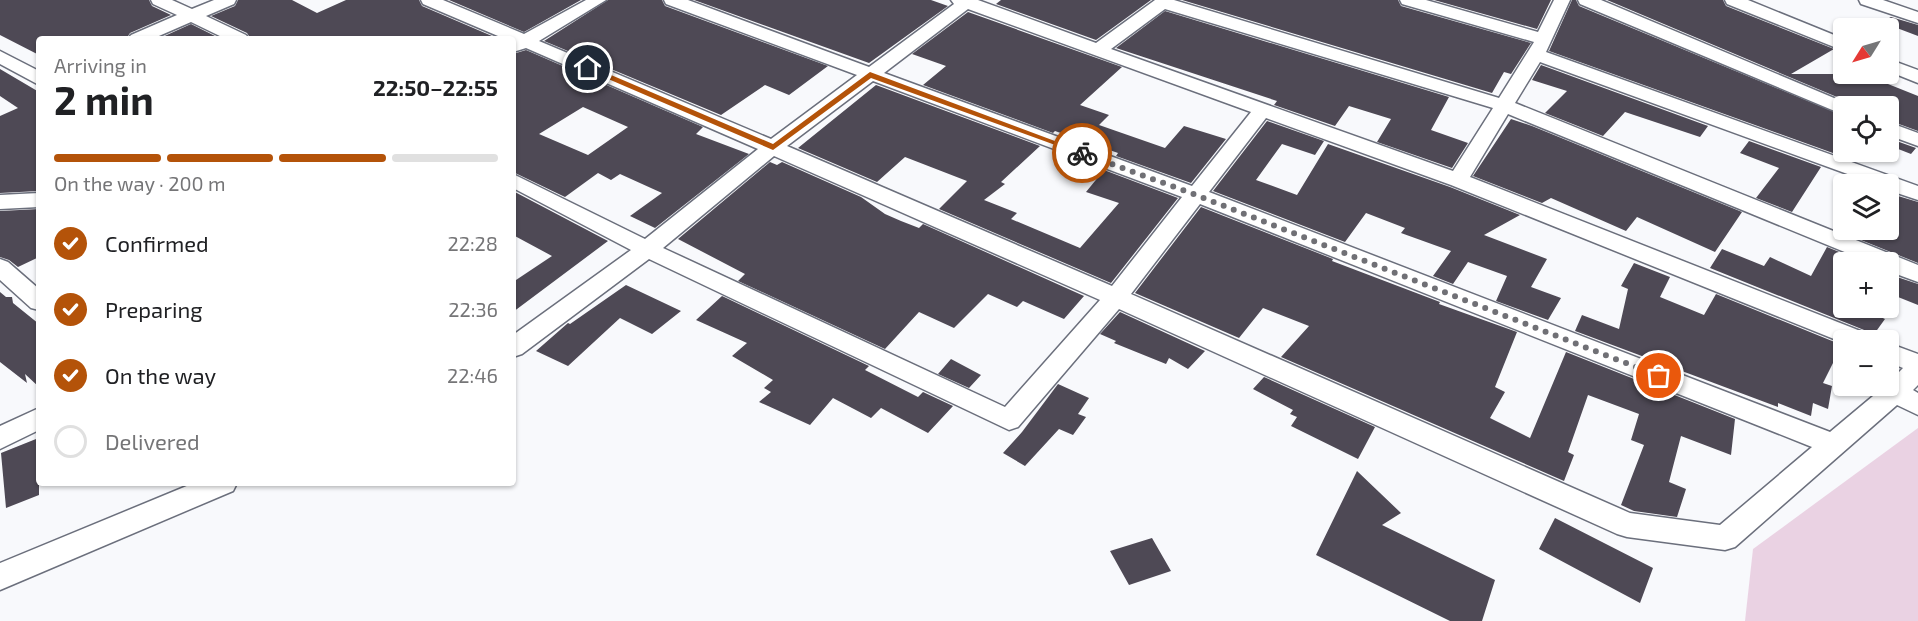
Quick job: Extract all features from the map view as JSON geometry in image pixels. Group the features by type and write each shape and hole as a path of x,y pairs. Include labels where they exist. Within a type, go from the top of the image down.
{"street":[{"path":"159,0 233,36"},
{"path":"144,36 228,0"},
{"path":"429,0 501,36"},
{"path":"519,45 598,0"},
{"path":"672,0 1196,195 1835,445"},
{"path":"1408,0 1540,47 1918,193"},
{"path":"1458,180 1540,47 1562,0"},
{"path":"1586,0 1833,103"},
{"path":"1733,0 1833,41"},
{"path":"1867,0 1918,18"},
{"path":"516,346 647,249 773,147 965,1 1458,180 1834,330"},
{"path":"1098,50 1164,2 1503,105 1918,274"},
{"path":"519,45 773,147 1627,525 1725,538 1890,396"},
{"path":"0,56 36,77"},
{"path":"1899,69 1918,77"},
{"path":"516,182 647,249 1009,420 1116,297 1263,109"},
{"path":"1899,132 1918,140"},
{"path":"0,202 36,200"},
{"path":"0,267 36,299"},
{"path":"1899,356 1918,364"},
{"path":"1899,388 1918,369"},
{"path":"1899,394 1918,405"},
{"path":"0,438 36,420"},
{"path":"0,577 205,486"}],"shaded area":[{"path":"1918,428 1918,621 1745,621 1753,549"}],"building":[{"path":"0,0 149,0 152,6 171,15 130,33 128,36 36,36 36,53 0,35"},
{"path":"238,0 292,0 317,13 346,0 419,0 422,6 492,36 249,36 211,16 235,6"},
{"path":"449,0 581,0 524,32"},
{"path":"608,0 662,0 665,6 828,66 789,95 765,85 721,115 544,41"},
{"path":"694,0 931,0 948,6 869,63"},
{"path":"1001,0 1151,0 1096,40 996,4"},
{"path":"1182,0 1398,0 1401,6 1531,43 1511,74 1504,72 1492,93"},
{"path":"1434,0 1551,0 1537,29"},
{"path":"1572,0 1576,0 1579,6 1833,111 1833,153 1549,51"},
{"path":"1607,0 1723,0 1726,6 1833,49 1791,74 1833,74 1833,84 1888,84 1918,96 1918,131 1899,124 1899,96 1835,96"},
{"path":"1165,11 1449,97 1431,130 1468,143 1452,168 1377,142 1391,119 1349,106 1335,126 1274,105 1277,101 1116,48"},
{"path":"968,12 1122,67 1080,105 1109,115 1099,125 1165,148 1184,126 1226,139 1191,183 1116,156 1118,153 1055,131 1053,133 923,85 946,66 912,54"},
{"path":"1899,19 1918,25 1918,36 1899,29"},
{"path":"191,24 215,36 165,36"},
{"path":"526,50 703,127 696,134 749,154 655,228 630,216 662,193 620,174 611,180 598,173 565,197 516,173 516,53","holes":["583,107 628,127 588,155 539,134"]},
{"path":"1541,65 1708,126 1700,137 1625,112 1603,136 1545,113 1567,91 1532,80"},
{"path":"0,69 36,90 36,191 0,193 0,116 18,108 0,96"},
{"path":"876,85 1040,146 1001,182 1005,184 984,200 1017,213 1011,219 1080,248 1119,203 1086,192 1104,170 1178,198 1111,283 939,209 967,181 905,157 877,182 798,148"},
{"path":"1511,119 1742,212 1715,252 1637,217 1626,231 1551,198 1542,203 1473,176"},
{"path":"1267,121 1324,141 1315,155 1282,144 1256,180 1297,195 1328,144 1450,187 1520,215 1484,235 1547,259 1531,287 1561,298 1548,320 1496,301 1507,276 1468,262 1453,284 1433,276 1451,251 1401,233 1405,228 1366,213 1345,242 1213,191"},
{"path":"1749,141 1821,167 1792,212 1756,198 1779,168 1740,153"},
{"path":"1899,142 1916,148 1911,154 1899,149"},
{"path":"770,162 777,165 782,162 861,197 885,214 919,228 923,224 1084,296 1064,319 1023,301 1017,307 988,294 954,328 919,312 885,349 738,281 745,274 678,239"},
{"path":"516,193 608,241 516,310 516,280 552,256 516,237"},
{"path":"1899,196 1918,202 1918,263 1899,255 1899,252 1891,252 1861,240 1899,240"},
{"path":"1201,207 1440,302 1439,304 1517,332 1495,387 1505,392 1490,418 1530,438 1566,352 1735,419 1731,455 1681,436 1669,482 1686,489 1677,517 1634,511 1621,505 1644,445 1631,440 1639,414 1588,395 1568,452 1574,455 1564,481 1281,357 1309,326 1263,308 1239,338 1135,293"},
{"path":"36,209 36,258 18,267 0,257 0,211"},
{"path":"1827,247 1839,252 1833,252 1833,318 1710,268 1722,249 1764,266 1770,257 1811,276"},
{"path":"1634,263 1670,277 1660,297 1704,315 1716,294 1833,341 1833,363 1823,383 1832,386 1828,409 1813,403 1811,416 1778,403 1778,407 1575,331 1582,315 1619,329 1628,289 1621,286"},
{"path":"1899,278 1918,284 1918,305 1899,297"},
{"path":"626,285 681,311 652,334 620,318 568,366 536,351 568,323 570,324"},
{"path":"0,292 6,297 12,297 13,303 36,322 36,384 25,374 27,383 0,362"},
{"path":"722,296 869,366 865,370 918,397 923,392 953,406 928,433 881,408 871,418 833,398 810,425 759,402 771,392 764,388 773,380 732,356 747,343 696,320"},
{"path":"1120,312 1205,351 1188,369 1169,358 1166,364 1114,343 1116,341 1100,334"},
{"path":"1834,318 1885,319 1877,330 1864,330"},
{"path":"951,359 981,375 969,388 938,374"},
{"path":"1264,377 1375,427 1358,459 1291,426 1297,417 1290,414 1293,410 1253,389"},
{"path":"1058,384 1089,398 1078,414 1086,417 1073,435 1059,429 1025,466 1003,453"},
{"path":"36,439 36,486 39,486 39,495 6,508 1,453"},
{"path":"1357,471 1401,513 1382,525 1495,580 1482,621 1450,621 1316,555"},
{"path":"1555,518 1653,568 1640,603 1539,549"},
{"path":"1152,538 1171,571 1129,585 1110,551"}],"way so far":[{"path":"1082,153 1196,195 1659,376"}],"route":[{"path":"588,68 773,147 870,75 1082,153"}]}
